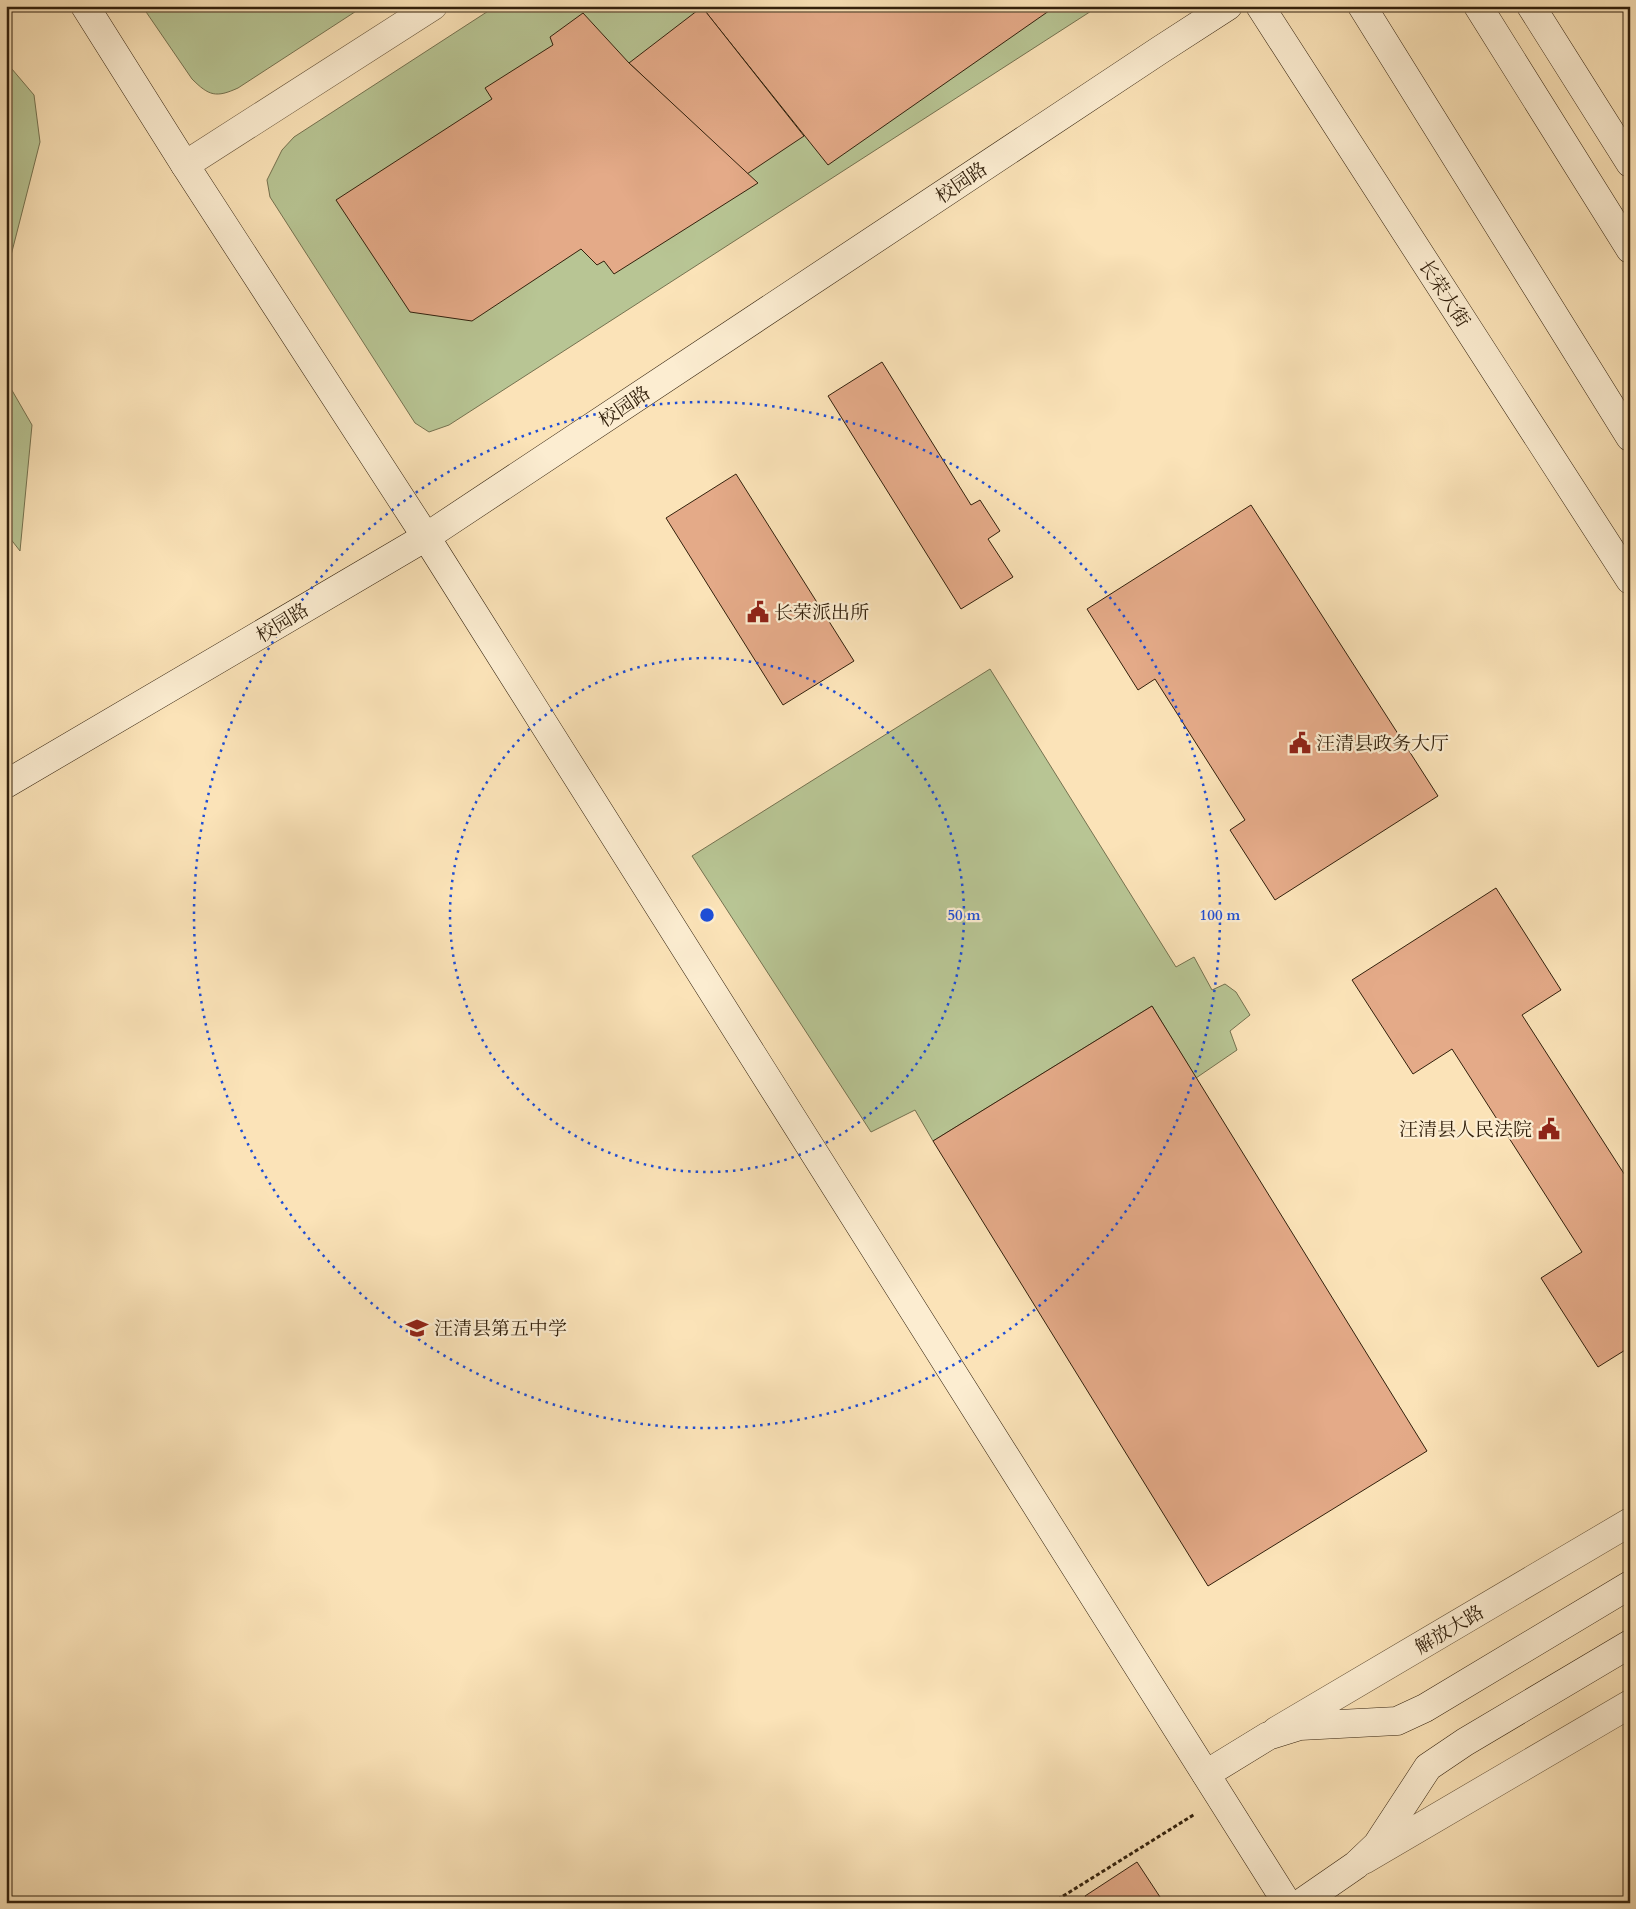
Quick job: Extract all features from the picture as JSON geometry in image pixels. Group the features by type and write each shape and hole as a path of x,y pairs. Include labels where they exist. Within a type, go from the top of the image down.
{"street":[{"path":"85,6 426,537 1287,1903"},
{"path":"185,164 433,6"},
{"name":"校园路","path":"6,784 426,537 1228,6"},
{"name":"长荣大街","path":"1260,6 1630,580"},
{"path":"1362,6 1630,436"},
{"path":"1478,6 1630,249"},
{"path":"1531,6 1630,163"},
{"name":"解放大路","path":"1206,1774 1630,1522"},
{"name":"解放大路","path":"1268,1736 1300,1726 1397,1721 1425,1708 1630,1585"},
{"path":"1356,1865 1377,1845 1428,1767 1464,1742 1630,1644"},
{"path":"1301,1903 1356,1865 1630,1704"}],"path":[{"path":"1052,1903 1221,1798"}],"green space":[{"path":"142,6 364,6 238,88 224,93 213,94 203,89 192,79"},
{"path":"496,6 1099,6 449,425 429,432 415,423 270,197 267,180 282,150 294,137"},
{"path":"6,62 34,95 40,142 6,275"},
{"path":"6,380 32,425 20,551 6,533"},
{"path":"990,669 1176,967 1194,957 1212,990 1225,984 1236,992 1250,1015 1230,1031 1237,1050 1196,1078 1152,1006 933,1141 915,1110 871,1132 692,856"}],"building":[{"path":"701,6 1056,6 828,165"},
{"path":"702,7 804,136 747,174 629,63"},
{"path":"583,13 629,63 758,183 614,274 604,261 597,265 581,249 472,321 410,312 336,200 492,99 485,88 553,45 550,37"},
{"path":"882,362 971,505 980,500 1000,531 988,539 1013,577 961,609 828,396"},
{"path":"736,474 854,661 783,705 666,518"},
{"name":"汪清县政务大厅","path":"1251,505 1438,796 1275,900 1230,830 1245,820 1155,679 1138,690 1087,609"},
{"name":"汪清县人民法院","path":"1496,888 1561,990 1522,1015 1630,1183 1630,1347 1598,1367 1541,1278 1582,1252 1452,1049 1413,1074 1352,980"},
{"path":"1152,1006 1427,1451 1208,1586 933,1141"},
{"path":"1137,1862 1164,1903 1090,1903 1085,1896"}],"place":[{"name":"长荣派出所","path":"758,612"},
{"name":"汪清县政务大厅","path":"1300,743"},
{"name":"汪清县人民法院","path":"1549,1129"},
{"name":"汪清县第五中学","path":"417,1328"}]}
